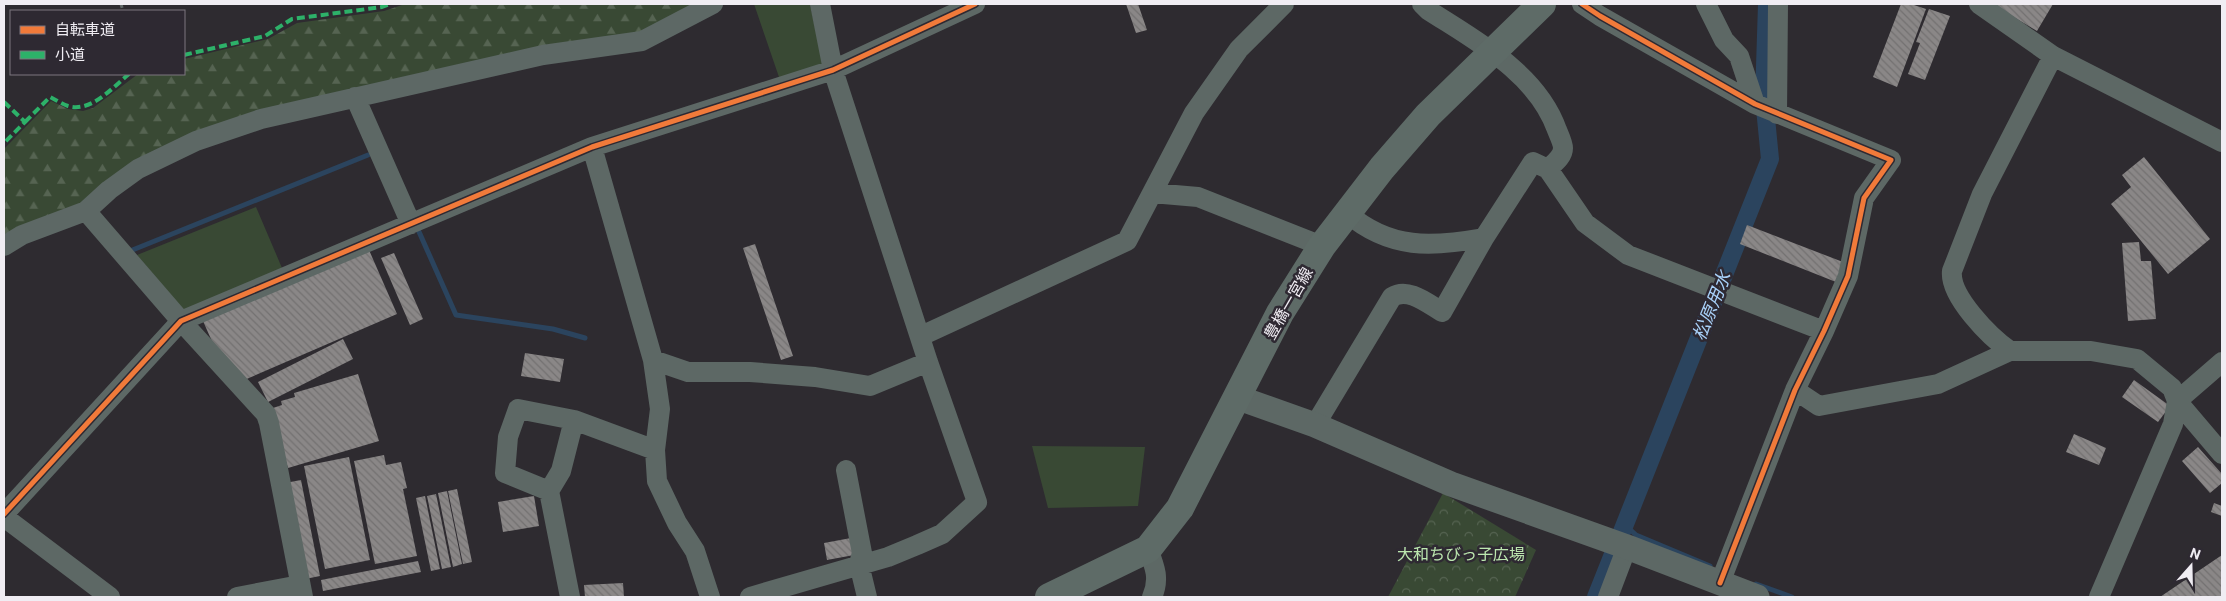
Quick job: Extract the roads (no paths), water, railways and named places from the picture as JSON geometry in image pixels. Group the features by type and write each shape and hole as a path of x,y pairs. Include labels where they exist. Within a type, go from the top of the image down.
{"main road":[{"name":"豊橋一宮線","path":"1049,597 1148,549 1180,508 1280,313 1322,246 1382,168 1428,115 1493,52 1534,7"}],"street":[{"path":"4,246 22,235 86,211 109,190 138,169 196,140 261,119 543,55 642,41 713,4"},
{"path":"750,597 888,557 942,534 977,502 928,362 833,70 820,4"},
{"path":"110,597 4,515 181,321 592,147 833,70 975,4"},
{"path":"921,336 1126,241 1194,113 1240,49 1284,4"},
{"path":"1422,4 1428,10 1493,52 1531,85 1551,113 1563,148 1560,158 1548,169"},
{"path":"1582,4 1756,104 1776,114 1891,160 1864,198 1848,276 1795,390 1720,583"},
{"path":"1706,4 1724,40 1739,56 1756,104"},
{"path":"1776,114 1778,4"},
{"path":"1979,4 2053,56 2222,142"},
{"path":"2010,351 1979,324 1954,287 1951,279 1952,271 1982,194 2053,56"},
{"path":"355,97 411,224"},
{"path":"592,147 654,360 660,410 655,450 657,481 674,516 695,552 710,597"},
{"path":"1315,425 1392,297 1399,292 1407,293 1442,312 1484,238 1533,162 1548,169 1585,223 1628,255 1824,330"},
{"path":"1152,193 1198,197 1322,246"},
{"path":"86,211 181,321 266,414 302,591 237,597"},
{"path":"1347,213 1361,225 1387,237 1415,244 1444,245 1484,238"},
{"path":"1795,390 1819,406 1938,384 2010,351 2092,351 2137,359 2172,388 2177,401 2222,454"},
{"path":"654,360 688,372 750,372 815,377 870,386 928,362"},
{"path":"2099,597 2172,424 2177,401 2222,362"},
{"path":"1236,397 1315,425 1451,484 1628,547 1757,597"},
{"path":"549,491 505,473 508,437 518,409 574,420 655,450"},
{"path":"570,597 549,491 561,471 574,420"},
{"path":"846,470 862,553 859,564 867,597"},
{"path":"1608,597 1628,547"},
{"path":"1148,549 1158,574 1152,597"}],"waterway":[{"name":"松原用水","path":"1596,597 1770,159 1764,98 1767,4"},
{"path":"128,249 130,251 368,155"},
{"path":"416,225 456,315 553,329 585,338"},
{"path":"1624,524 1636,535 1710,566"},
{"path":"1756,584 1792,597"}],"park label":[{"name":"大和ちびっ子広場","path":"1461,554"}]}
